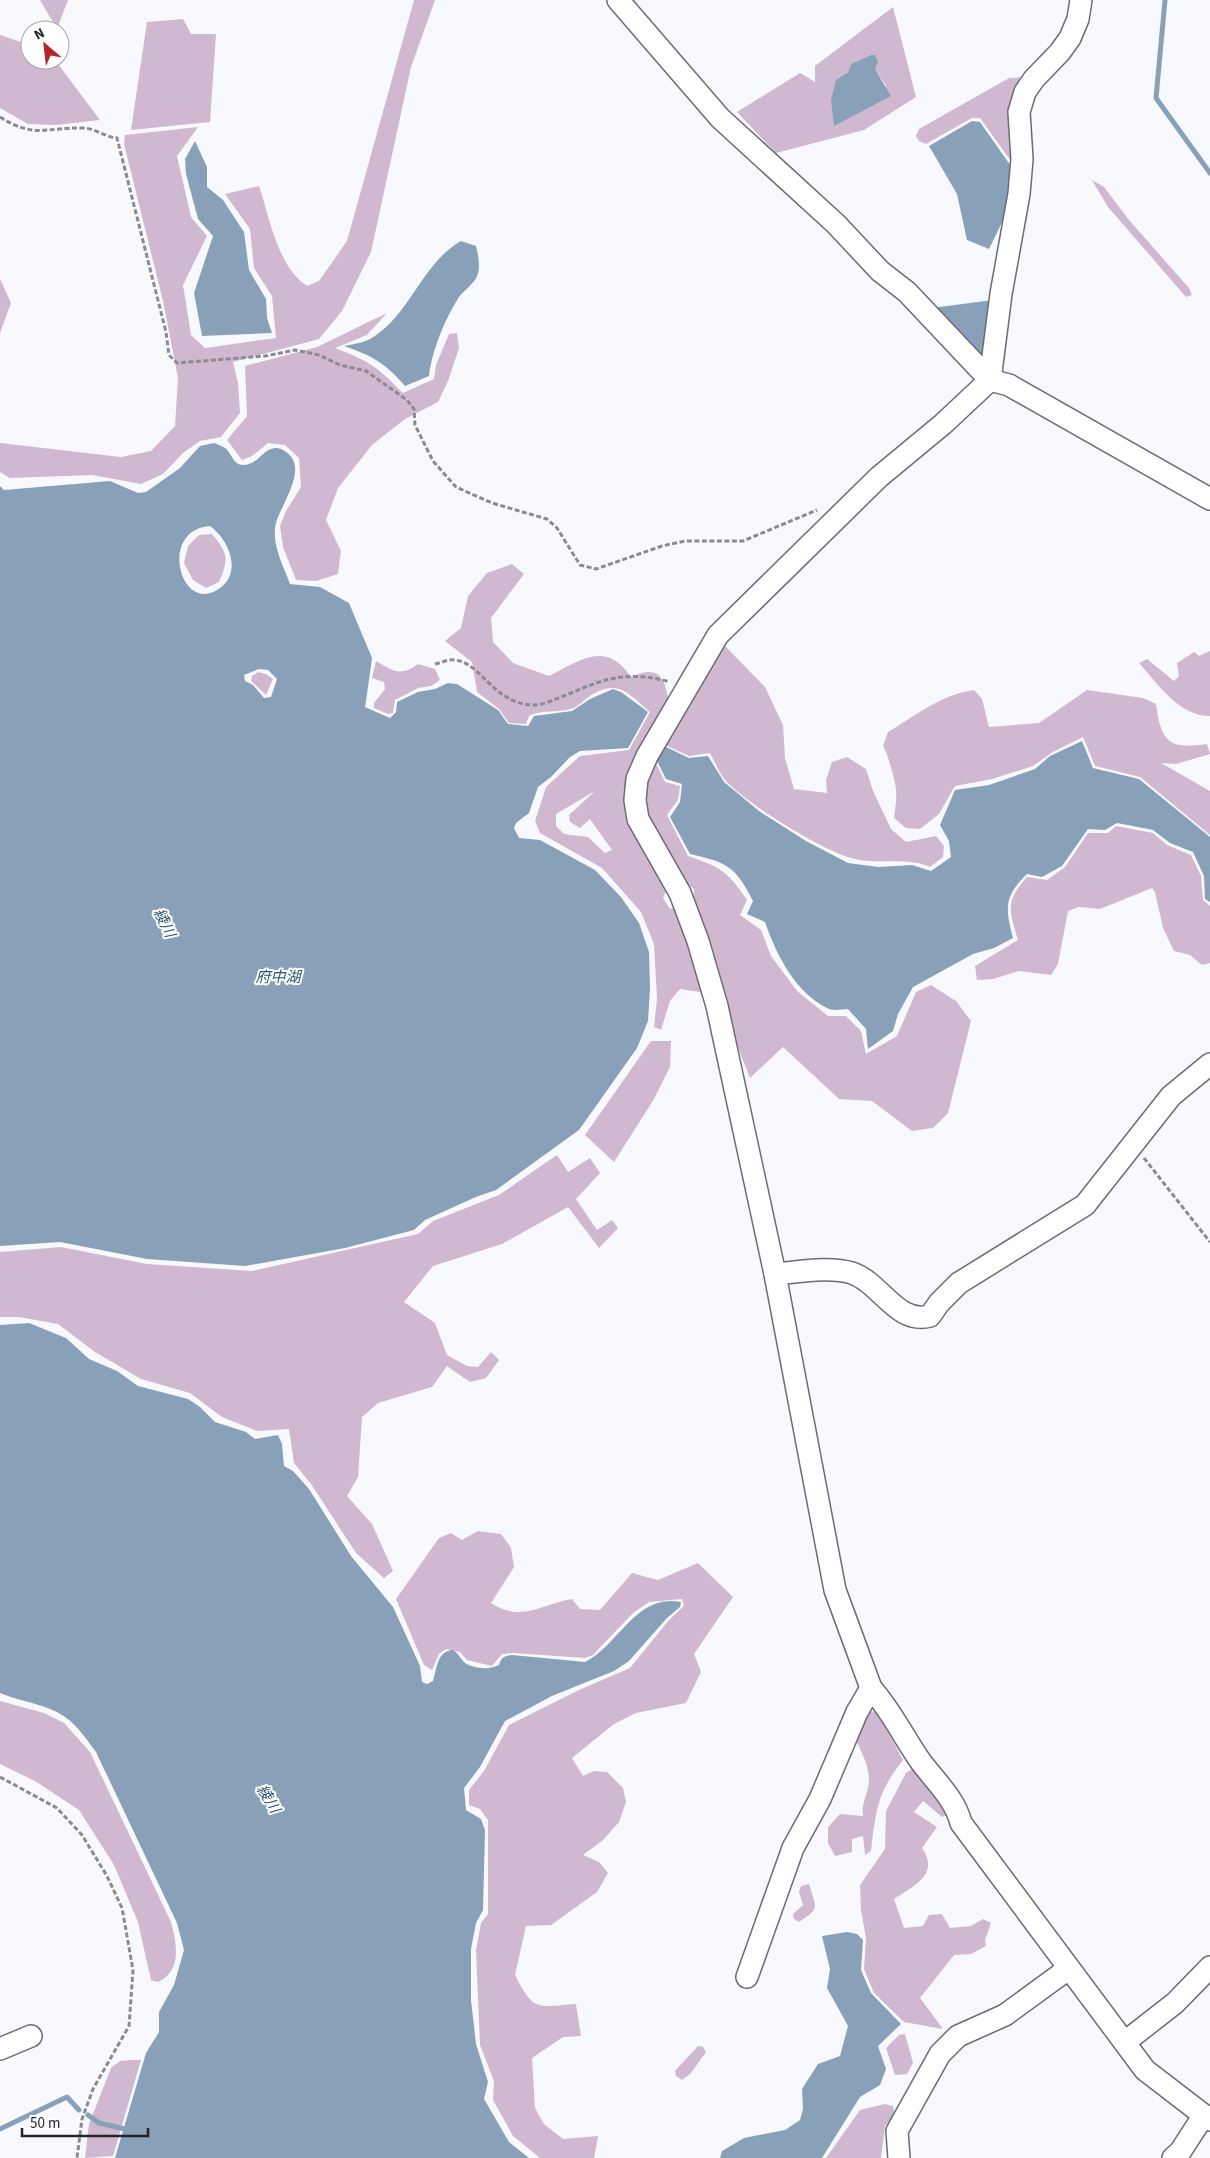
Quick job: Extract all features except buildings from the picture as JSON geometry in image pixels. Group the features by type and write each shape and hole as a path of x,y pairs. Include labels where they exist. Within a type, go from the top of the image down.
{"street":[{"path":"618,0 720,118 836,224 880,272 907,292 990,380 1009,385 1210,499"},
{"path":"1081,0 1078,19 1070,38 1029,86 1025,92 1019,112 1022,159 990,380 943,424 879,477 718,635 647,756 637,779 635,800 638,819 680,893 698,941 717,1006 775,1274 835,1590 871,1688 880,1698 921,1762 957,1808 961,1823 1145,2070 1207,2117 1180,2152 1173,2158"},
{"path":"775,1274 831,1270 852,1273 867,1281 907,1315 923,1318 930,1316 939,1303 959,1283 1085,1205 1172,1096 1210,1064"},
{"path":"747,1977 793,1848 820,1799 857,1712 871,1688"},
{"path":"1125,2042 1175,2003 1210,1967"},
{"path":"899,2158 897,2131 940,2054 958,2036 1005,2015 1068,1969"},
{"path":"0,2049 31,2036"}],"path":[{"path":"0,117 16,127 34,132 85,128 117,138 166,332 169,355 177,363 265,356 295,350 319,355 340,365 366,371 407,400 414,409 415,425 433,461 456,487 492,504 547,519 557,528 580,565 596,569 662,546 685,541 744,541 819,509"},
{"path":"435,664 453,660 469,665 496,690 513,702 536,705 602,680 623,675 648,676 672,682 685,691"},
{"path":"1134,1145 1210,1242"},
{"path":"0,1777 57,1808 82,1835 107,1876 122,1908 133,1970 129,2026 93,2089 82,2119 77,2158"}],"shaded area":[{"path":"40,0 68,0 60,20 52,20"},
{"path":"414,0 435,0 411,67 371,252 342,311 319,339 233,362 238,383 240,413 221,437 200,441 183,453 163,474 141,484 92,475 10,478 0,472 0,443 121,457 151,451 175,426 178,378 163,301 124,144 125,135 198,127 177,156 191,217 207,236 183,285 191,335 205,348 276,338 272,296 254,268 250,229 225,194 259,186 276,240 288,266 307,286 319,281 347,241"},
{"path":"893,7 916,97 864,130 776,153 737,112 800,73 815,82 815,66","holes":["871,55 875,69 887,87 836,80 848,72 851,64"]},
{"path":"183,19 191,34 216,34 210,122 131,130 147,22"},
{"path":"0,35 20,42 20,70 62,70 100,120 56,125 28,124 0,108"},
{"path":"1027,77 1013,164 980,118 972,118 926,144 919,141 916,136 919,129 1009,78"},
{"path":"1092,180 1104,187 1129,220 1189,288 1192,295 1186,297 1108,207"},
{"path":"0,279 11,303 0,333"},
{"path":"387,313 367,335 335,348 357,357 372,366 403,393 434,379 436,365 449,334 457,333 459,348 448,381 438,402 405,419 372,445 338,488 326,520 341,551 338,574 316,581 296,580 283,547 280,526 286,511 301,487 299,458 285,445 268,443 252,456 242,460 227,440 247,416 245,366 317,347"},
{"path":"212,534 224,551 225,562 219,582 206,588 193,580 184,563 188,546 199,535"},
{"path":"512,564 524,574 491,618 493,642 513,663 549,676 582,660 603,656 612,659 622,666 631,677 649,672 660,676 664,682 669,706 688,708 725,646 765,687 783,725 785,758 794,789 827,793 826,780 832,762 847,757 866,769 873,791 891,829 906,842 936,836 944,846 943,857 930,867 911,862 871,861 851,858 803,836 766,813 735,790 725,780 710,753 689,756 665,745 654,759 665,782 680,786 678,800 667,815 688,856 716,867 729,877 747,900 740,915 761,930 771,956 797,991 828,1016 846,1016 861,1031 866,1054 897,1036 916,992 931,985 956,1001 971,1021 948,1113 933,1128 912,1131 872,1101 839,1099 783,1047 750,1078 735,1040 700,992 680,989 670,1001 661,1030 654,1027 657,999 654,944 641,912 602,868 540,833 535,821 546,787 580,756 629,750 650,712 623,690 609,688 590,696 571,709 534,714 529,716 526,724 509,723 499,709 477,692 472,662 445,641 461,628 468,596 487,573","holes":["595,791 569,815 570,822 580,828 590,819 612,850 605,853 588,837 564,834 556,826 556,814","680,878 694,889 693,900 670,909 663,898 669,885"]},
{"path":"1210,651 1210,716 1199,715 1179,705 1161,689 1139,663 1147,659 1174,681 1179,676 1177,663 1194,652 1199,656"},
{"path":"376,661 397,671 412,668 418,664 435,669 440,680 431,686 418,688 395,700 393,713 388,714 374,708 374,703 385,689 384,682 372,678"},
{"path":"258,672 266,674 273,679 266,695 251,681 252,676"},
{"path":"974,690 982,699 989,727 1039,723 1087,690 1143,698 1156,704 1161,727 1169,740 1175,744 1183,745 1207,744 1210,754 1176,764 1161,763 1210,791 1210,835 1140,777 1095,766 1083,737 1053,752 1033,766 992,779 955,786 939,814 920,829 906,828 894,818 896,789 883,746 888,732 940,701 962,692"},
{"path":"1116,826 1153,833 1167,845 1191,855 1201,876 1203,900 1210,906 1210,963 1202,965 1190,955 1174,951 1163,928 1155,892 1152,888 1100,909 1079,907 1068,911 1058,964 1051,975 1019,971 993,979 977,980 975,966 1018,940 1011,913 1012,900 1027,877 1047,880 1065,867 1088,833 1108,833"},
{"path":"651,1041 671,1041 670,1067 654,1099 614,1162 585,1135"},
{"path":"557,1155 568,1172 590,1158 600,1173 576,1199 597,1230 612,1220 618,1228 599,1248 568,1207 502,1244 433,1266 404,1302 435,1323 447,1355 467,1366 478,1367 491,1352 499,1360 486,1378 470,1382 447,1366 432,1387 378,1403 362,1417 358,1477 347,1496 372,1524 393,1571 384,1578 356,1553 311,1484 294,1463 289,1429 257,1431 222,1417 190,1393 141,1379 95,1352 58,1324 19,1317 0,1317 0,1252 61,1247 147,1264 252,1271 418,1234 433,1221 499,1195"},
{"path":"478,1531 501,1534 511,1548 514,1567 491,1603 512,1612 532,1610 572,1599 580,1609 600,1610 632,1573 658,1580 698,1563 733,1597 694,1654 701,1672 686,1703 636,1713 614,1724 572,1758 583,1776 594,1771 607,1772 623,1788 626,1802 619,1822 603,1840 583,1855 599,1862 608,1873 597,1892 551,1925 526,1926 515,1975 521,1987 532,2001 544,2006 576,2004 581,2036 563,2037 532,2058 535,2108 544,2124 563,2139 598,2136 594,2158 540,2158 513,2136 493,2100 494,2081 480,2045 476,1950 481,1923 488,1914 488,1820 480,1809 469,1805 469,1790 484,1771 509,1725 579,1690 630,1668 669,1620 684,1606 682,1599 649,1602 633,1613 593,1655 585,1658 513,1653 502,1654 492,1666 467,1660 460,1652 446,1649 439,1654 432,1670 424,1665 396,1599 439,1538 451,1533 462,1540"},
{"path":"0,1701 44,1713 64,1723 90,1752 171,1922 176,1956 171,1971 158,1982 151,1980 138,1922 114,1865 79,1810 35,1781 0,1764"},
{"path":"864,1710 877,1712 903,1760 888,1782 879,1802 871,1851 865,1855 863,1836 852,1839 852,1852 835,1856 828,1843 828,1827 840,1814 863,1816 869,1775 866,1762 852,1731"},
{"path":"914,1768 947,1815 942,1817 923,1801 914,1812 937,1827 922,1848 927,1857 927,1872 917,1884 894,1899 904,1928 923,1926 929,1915 942,1914 950,1928 971,1926 983,1919 991,1923 985,1940 986,1946 971,1954 954,1955 920,1998 943,2029 904,2022 874,1993 864,1969 866,1938 861,1910 860,1885 885,1849 886,1811 906,1773"},
{"path":"809,1884 815,1907 811,1914 799,1922 794,1919 793,1914 803,1905 799,1892 801,1886"},
{"path":"905,2034 913,2063 907,2074 895,2075 886,2048 899,2035"},
{"path":"698,2046 703,2047 706,2052 691,2073 682,2080 676,2076 675,2071"},
{"path":"141,2060 113,2156 85,2158 89,2124 111,2068 120,2061"},
{"path":"885,2104 893,2106 895,2114 885,2126 881,2158 826,2158 860,2110"}],"water":[{"path":"875,55 878,62 875,69 891,96 834,126 831,100 836,80 848,72 851,64"},
{"path":"972,121 980,122 1013,169 1009,208 989,249 967,240 957,194 929,146"},
{"path":"195,141 207,167 207,187 223,200 244,232 249,270 266,299 267,318 272,333 202,336 194,293 213,236 198,219 186,174 185,159"},
{"path":"461,241 476,246 479,269 476,279 459,297 444,325 436,345 429,376 405,386 378,361 344,346 370,339 384,329 406,304 436,263 447,251"},
{"path":"993,300 986,357 975,358 932,308"},
{"name":"府中湖","path":"214,443 220,445 227,450 237,463 243,465 254,462 267,451 277,448 292,457 295,467 294,477 275,529 277,550 290,584 320,587 349,603 372,658 365,707 390,718 396,712 397,702 418,692 435,689 448,683 457,684 498,710 508,724 528,726 534,716 572,711 590,699 613,689 621,692 648,712 628,748 580,751 570,757 551,777 538,787 529,813 516,823 514,828 519,838 540,840 595,870 621,897 639,923 649,952 650,988 648,1021 637,1048 579,1130 496,1190 425,1220 414,1230 345,1248 245,1266 147,1259 60,1242 0,1246 0,486 4,490 110,481 138,493 146,492 180,468 200,446","holes":["210,526 217,532 227,547 232,564 231,573 227,581 220,588 206,594 195,591 186,582 180,569 180,555 184,541 194,531","259,669 268,670 277,679 271,697 264,698 253,685 245,681 244,675"]},
{"path":"1082,741 1093,768 1139,779 1210,837 1210,902 1205,899 1204,876 1193,852 1170,843 1153,830 1117,823 1105,830 1088,829 1062,866 1042,877 1027,874 1014,889 1008,903 1013,938 994,948 973,954 913,987 898,1014 893,1031 868,1049 866,1029 848,1009 829,1009 817,1002 806,993 788,972 765,922 747,914 753,901 735,873 722,863 690,854 670,817 680,802 682,784 666,779 656,759 666,747 689,758 708,756 724,782 759,811 806,841 848,863 878,867 912,865 931,871 951,857 949,841 940,825 955,790 989,785 1035,769 1050,756"},
{"name":"綾川","path":"29,1323 66,1338 89,1359 117,1371 138,1386 188,1399 200,1407 215,1422 246,1432 255,1439 278,1435 282,1444 284,1466 293,1471 309,1489 351,1556 393,1607 420,1666 422,1682 427,1684 433,1681 441,1657 444,1653 453,1650 467,1664 481,1668 495,1667 499,1665 503,1658 512,1655 585,1662 608,1644 629,1622 652,1605 665,1601 681,1602 680,1607 667,1618 629,1661 614,1671 552,1696 505,1721 480,1767 464,1788 466,1810 481,1819 485,1830 483,1910 476,1923 471,1949 471,2000 476,2044 488,2082 484,2099 509,2142 529,2158 115,2158 146,2053 159,2032 159,2012 174,1985 184,1950 177,1923 96,1752 82,1733 65,1717 42,1706 0,1693 0,1325"},
{"path":"847,1932 857,1934 863,1940 861,1970 871,1993 901,2024 878,2046 886,2069 880,2085 860,2097 822,2158 720,2158 722,2151 744,2138 785,2130 800,2120 803,2109 802,2089 818,2064 840,2056 848,2026 827,1988 830,1969 822,1936"}],"waterway":[{"path":"1165,0 1156,98 1210,173"},
{"path":"0,2129 67,2097 79,2110"},
{"path":"88,2115 99,2123 129,2130"}]}
